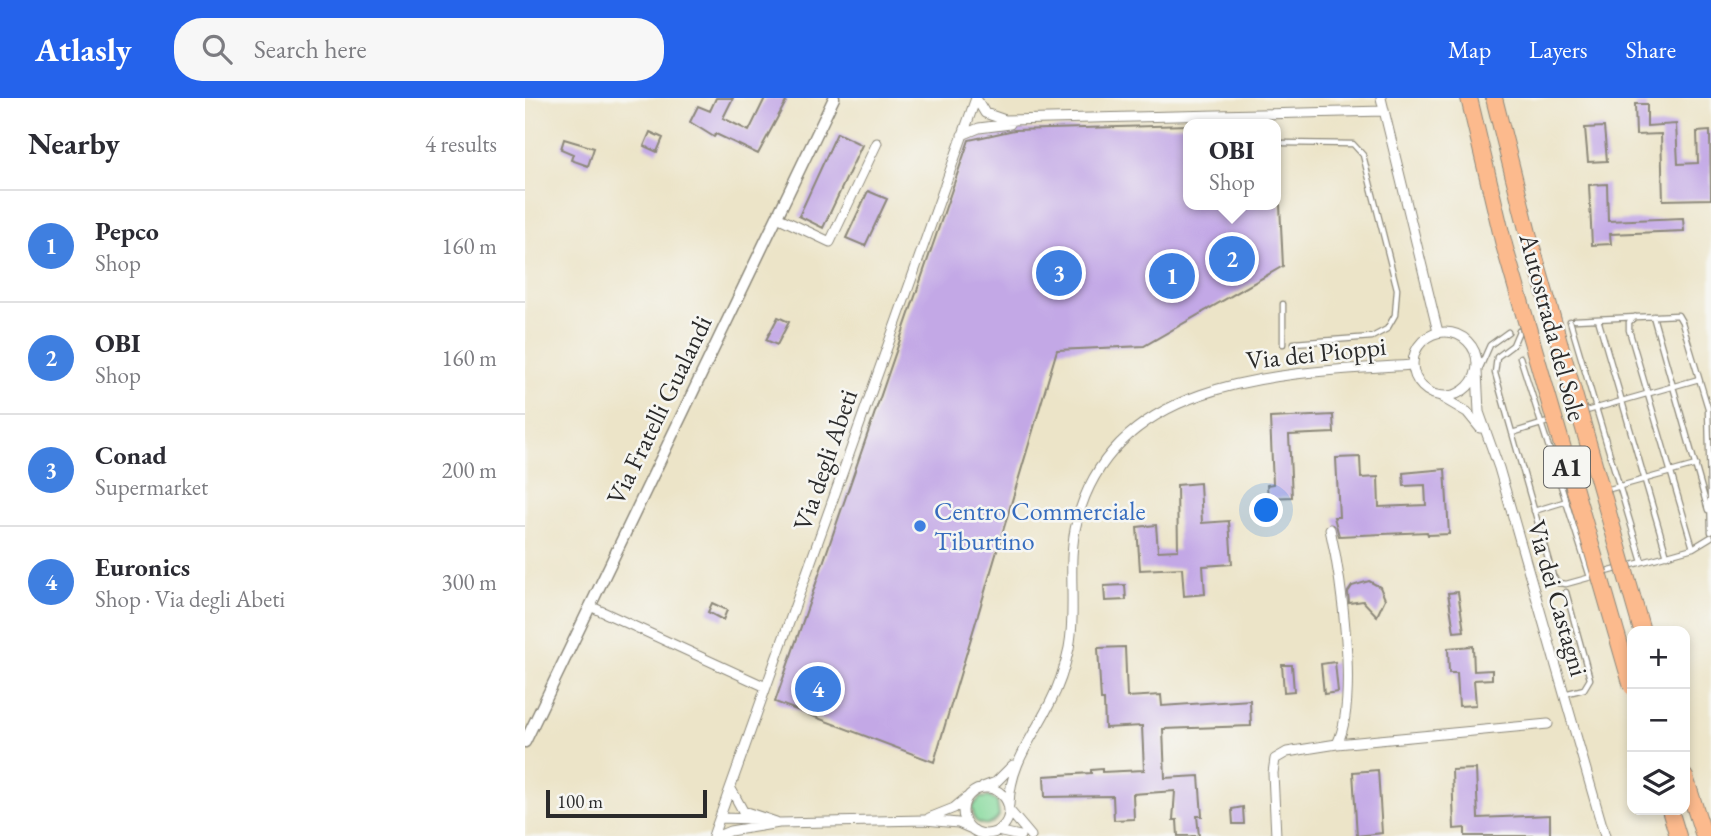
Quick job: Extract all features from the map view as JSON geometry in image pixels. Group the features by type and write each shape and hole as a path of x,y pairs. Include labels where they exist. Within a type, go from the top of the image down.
{"highway":[{"name":"Autostrada del Sole","path":"1469,98 1504,245 1627,670"},
{"name":"Autostrada del Sole","path":"1493,98 1529,237 1641,626"},
{"path":"1690,793 1704,836"},
{"path":"1671,815 1678,836"}],"street":[{"name":"Via Fratelli Gualandi","path":"525,742 834,98"},
{"path":"976,98 991,117 1039,119 1384,111"},
{"name":"Via degli Abeti","path":"716,836 730,789 976,98"},
{"path":"1381,98 1438,332 1419,344 1413,365 1419,383 1467,412 1489,442"},
{"path":"972,108 976,119 993,126"},
{"path":"962,135 993,126 1039,119"},
{"path":"777,217 830,242 877,143"},
{"name":"Via dei Castagni","path":"1438,332 1456,333 1470,342 1477,356 1479,412 1524,552 1605,836"},
{"name":"Via dei Pioppi","path":"1017,761 1056,692 1067,653 1072,545 1083,498 1105,461 1121,444 1159,414 1209,391 1238,382 1296,372 1413,365"},
{"path":"1435,395 1456,395 1473,381 1477,374"},
{"path":"1330,529 1342,588 1348,708 1345,727 1337,744"},
{"path":"590,606 767,687"},
{"path":"1276,836 1273,773 1275,760 1287,752 1337,744 1548,724"},
{"path":"925,820 954,808 972,793 996,782 1017,761"},
{"path":"997,831 1006,822 1010,780 1017,761"},
{"path":"730,789 743,811 779,823"},
{"path":"972,793 996,790 1031,836"},
{"path":"972,793 963,810 965,818 974,830"},
{"path":"720,818 764,818"},
{"path":"716,836 779,823 925,820 958,823 974,830 1020,836"}],"lane":[{"path":"1284,143 1353,144 1363,155 1397,289 1393,321 1378,335 1294,343"},
{"path":"1283,304 1283,344"},
{"path":"1653,316 1710,518"},
{"path":"1642,562 1572,321 1678,316 1708,408 1711,532"},
{"path":"1635,317 1629,321 1629,330 1693,548"},
{"path":"1598,319 1667,556"},
{"path":"1519,331 1513,345 1502,353 1495,363 1512,433 1557,583 1566,584 1667,556 1693,548 1711,537"},
{"path":"1477,374 1487,350 1508,332"},
{"path":"1520,357 1590,577"},
{"path":"1574,415 1700,379"},
{"path":"1512,433 1563,418"},
{"path":"1534,511 1696,465"},
{"path":"1564,694 1584,689 1590,679 1566,592"}],"green space":[{"path":"989,797 997,802 999,816 991,824 981,824 975,820 972,807 980,798"}],"building":[{"path":"716,98 733,98 723,118 749,131 765,98 788,98 758,154 716,134 714,137 690,122 698,106 710,111"},
{"path":"1635,104 1647,104 1647,126 1676,124 1678,164 1698,163 1697,132 1710,131 1711,199 1663,200 1661,134 1636,135"},
{"name":"Centro Commerciale Tiburtino","path":"1183,125 1183,210 1280,210 1283,266 1144,346 1057,350 934,762 775,702 969,140 1014,130"},
{"path":"1604,127 1607,161 1588,162 1585,128"},
{"path":"650,132 663,138 657,152 644,146"},
{"path":"837,133 862,145 823,228 799,216"},
{"path":"564,139 594,148 588,166 571,160 573,154 561,149"},
{"path":"1607,184 1608,221 1683,218 1684,231 1610,234 1611,244 1592,245 1589,185"},
{"path":"868,191 887,199 865,246 846,238"},
{"path":"778,317 789,322 777,345 766,340"},
{"path":"1333,415 1334,433 1289,435 1292,497 1268,498 1267,485 1273,484 1270,418"},
{"path":"1360,457 1361,478 1378,477 1379,507 1426,505 1425,485 1404,486 1403,473 1445,469 1449,534 1428,535 1427,532 1339,536 1334,517 1339,517 1336,458"},
{"path":"1200,483 1202,523 1229,521 1232,564 1203,566 1205,594 1184,596 1182,568 1140,570 1137,527 1156,525 1158,551 1178,550 1177,485"},
{"path":"1369,581 1380,587 1385,599 1377,616 1363,601 1349,603 1348,592 1352,586"},
{"path":"1125,585 1126,600 1105,601 1104,586"},
{"path":"1458,592 1464,631 1454,632 1448,593"},
{"path":"712,603 727,610 723,620 708,612"},
{"path":"1473,646 1474,671 1492,670 1492,679 1474,680 1476,705 1459,706 1457,673 1449,673 1448,648"},
{"path":"1125,647 1127,697 1161,695 1162,706 1250,700 1251,726 1163,729 1165,778 1199,776 1202,816 1197,816 1199,836 1178,836 1177,820 1173,820 1175,791 1133,794 1134,819 1114,820 1113,796 1045,797 1044,776 1091,773 1091,770 1102,769 1102,772 1144,770 1142,726 1105,728 1098,648"},
{"path":"1335,662 1338,692 1324,694 1321,664"},
{"path":"1282,665 1292,665 1294,691 1284,692"},
{"path":"1476,769 1478,818 1550,815 1550,836 1465,836 1465,828 1454,829 1452,770"},
{"path":"1378,770 1382,833 1357,836 1353,772"},
{"path":"1243,807 1244,824 1233,824 1232,809"}],"place":[{"name":"OBI","path":"1232,259"},
{"name":"Conad","path":"1059,273"},
{"name":"Pepco","path":"1172,276"},
{"name":"Centro Commerciale Tiburtino","path":"920,526"},
{"name":"Euronics","path":"818,689"}]}
